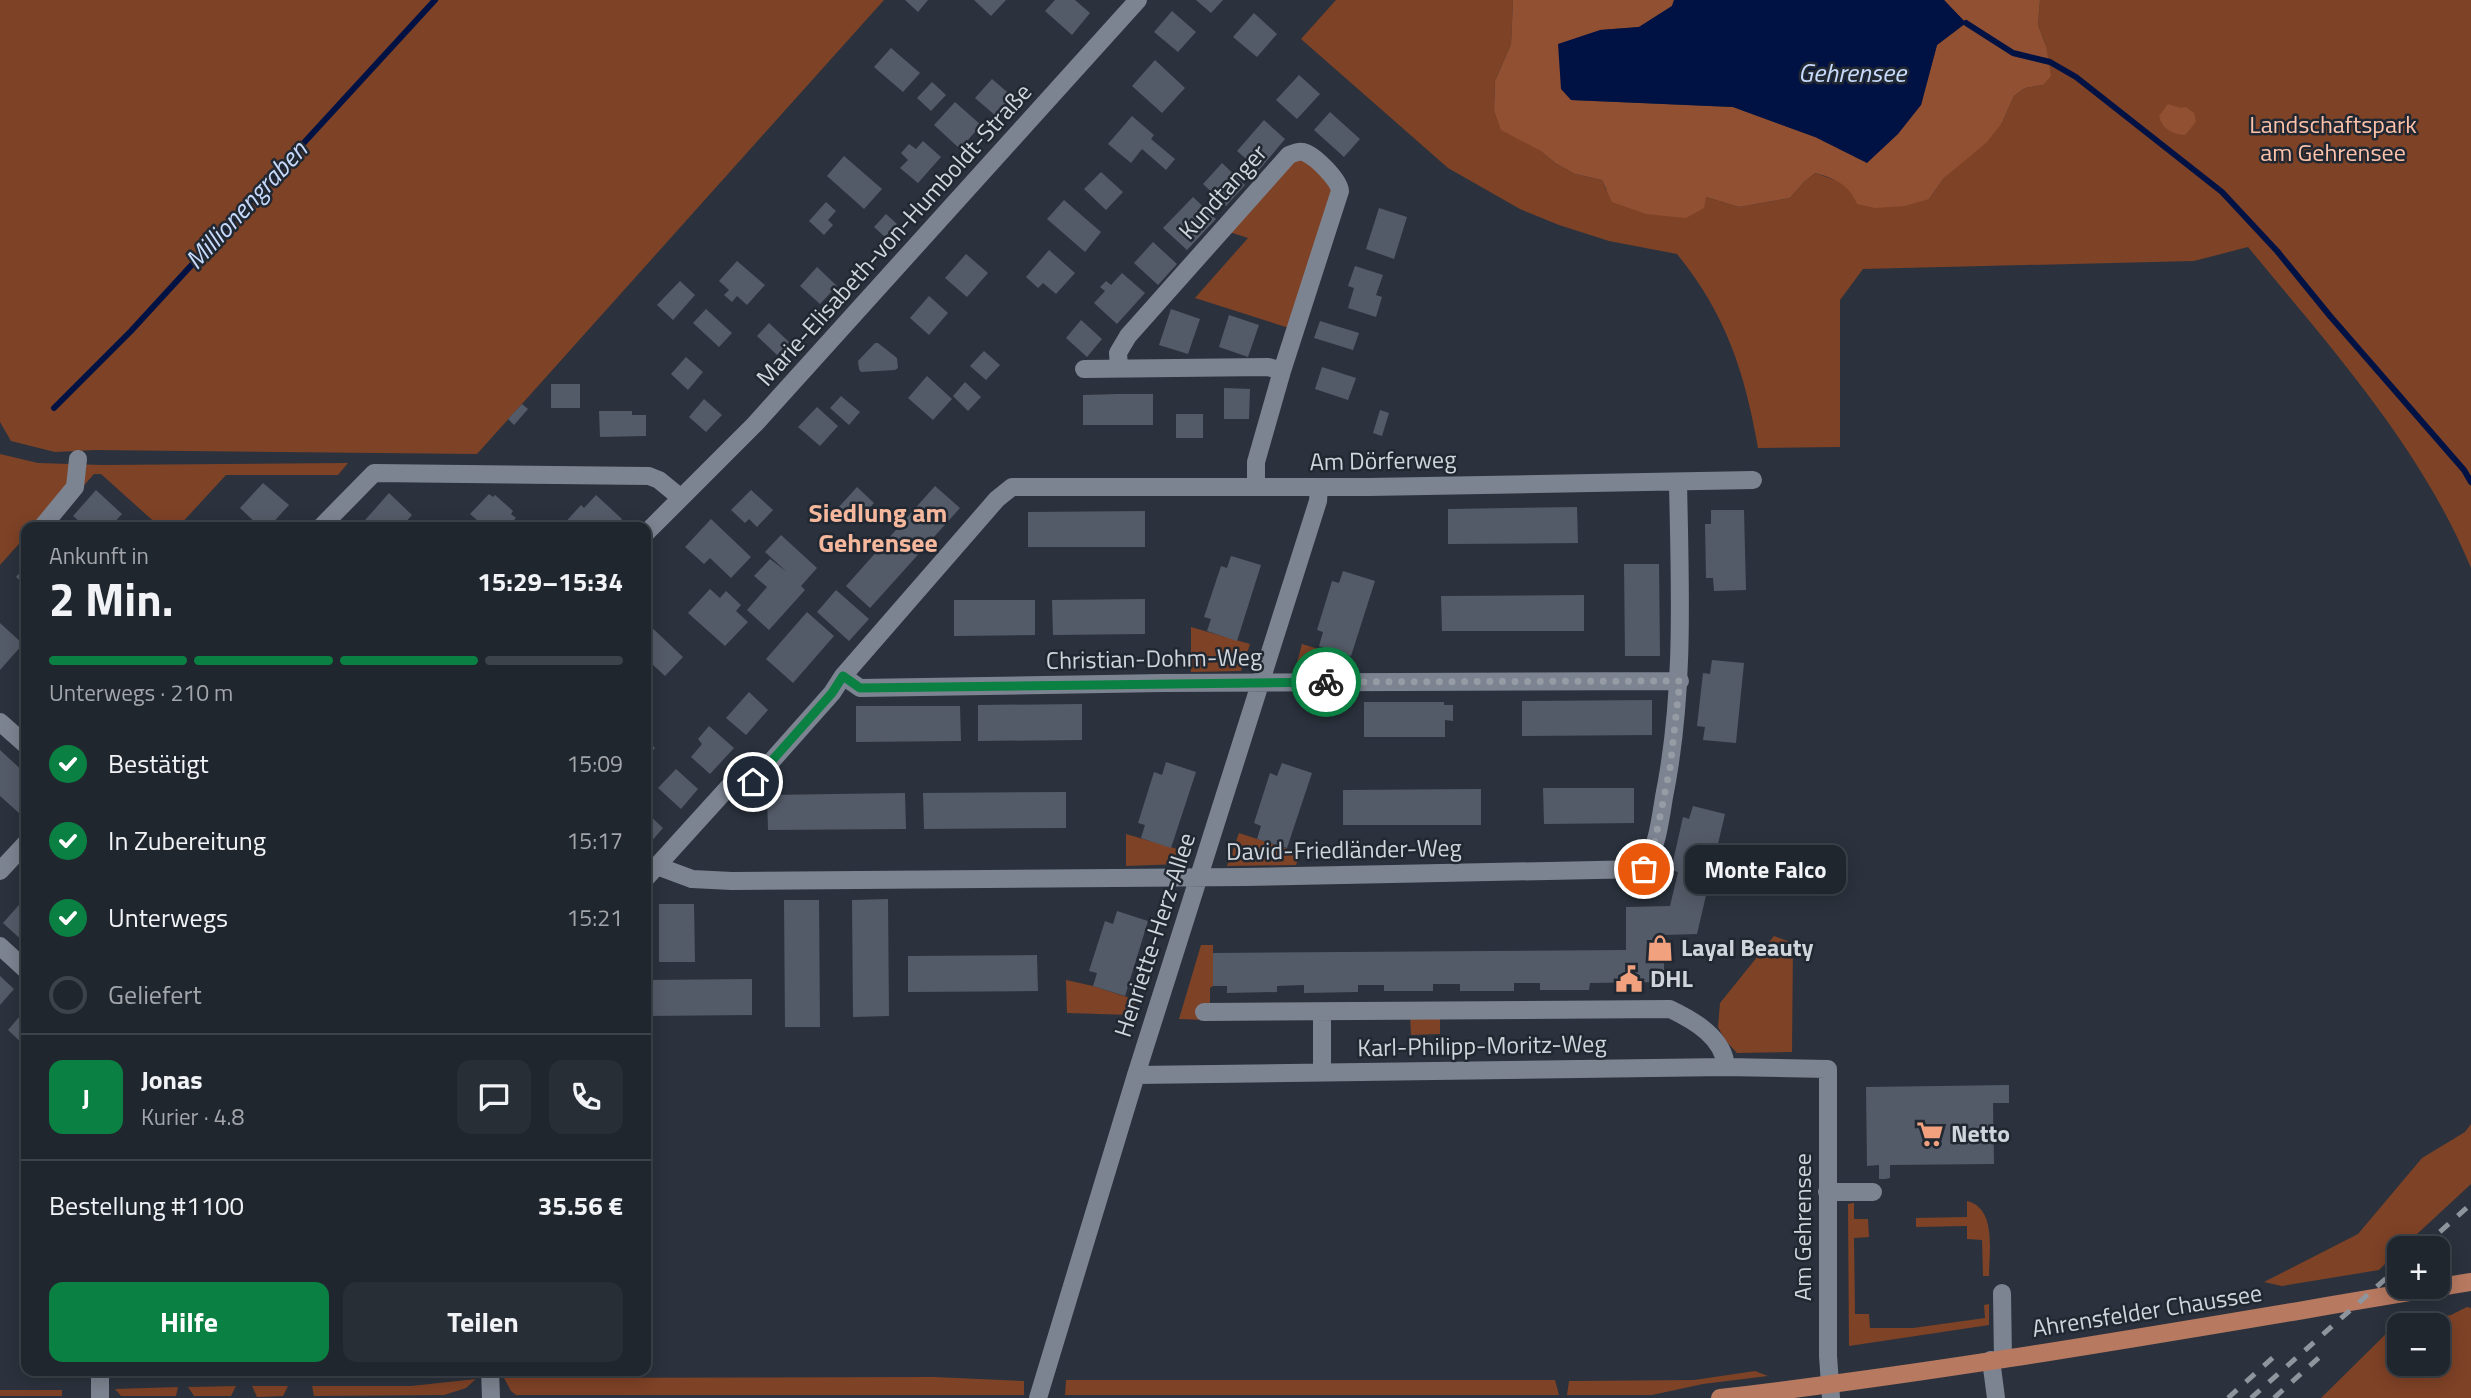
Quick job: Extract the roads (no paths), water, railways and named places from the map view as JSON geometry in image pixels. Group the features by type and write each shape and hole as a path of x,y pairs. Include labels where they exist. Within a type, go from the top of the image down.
{"main road":[{"name":"Ahrensfelder Chaussee","path":"1720,1398 1831,1391 1997,1359 2255,1320 2471,1282"}],"street":[{"name":"Marie-Elisabeth-von-Humboldt-Straße","path":"651,528 755,424 1138,0"},
{"name":"Kundtanger","path":"1119,368 1118,353 1128,336 1289,155 1298,151 1306,153 1335,177 1340,184 1340,191 1282,371 1256,462 1256,486"},
{"path":"1084,369 1268,367 1282,371"},
{"path":"46,522 75,487 78,459"},
{"path":"326,522 374,473 649,476 659,480 681,498"},
{"name":"Am Dörferweg","path":"843,676 997,499 1012,487 1319,487 1754,480"},
{"name":"David-Friedländer-Weg","path":"651,872 692,879 732,881 1199,877 1644,869 1652,855 1670,768 1680,681 1678,482"},
{"name":"Henriette-Herz-Allee","path":"1038,1398 1136,1075 1318,502 1319,487"},
{"path":"651,872 734,781 753,782 832,693 843,676"},
{"name":"Christian-Dohm-Weg","path":"843,676 860,688 1260,682 1680,681"},
{"path":"0,722 21,741"},
{"path":"0,871 21,848"},
{"path":"0,946 21,965"},
{"path":"1204,1012 1670,1009 1688,1017 1716,1040 1726,1054 1726,1067"},
{"path":"1322,1012 1322,1072"},
{"name":"Karl-Philipp-Moritz-Weg","path":"1136,1075 1726,1067 1828,1069"},
{"name":"Am Gehrensee","path":"1828,1069 1828,1356 1831,1391"},
{"path":"1827,1192 1873,1192"},
{"path":"1996,1398 2002,1293"},
{"path":"100,1376 100,1398"},
{"path":"490,1376 491,1398"}],"water":[{"name":"Gehrensee","path":"1674,0 1944,0 1966,23 1937,45 1921,105 1898,134 1867,163 1815,137 1733,107 1571,100 1561,89 1558,44 1600,30 1639,27 1672,6"}],"waterway":[{"name":"Millionengraben","path":"54,408 131,331 435,0"},
{"path":"1966,23 2013,53 2050,62 2076,77 2222,192 2277,251 2464,470 2471,482"}],"railway":[{"path":"2435,1236 2471,1204"},
{"path":"2251,1398 2387,1278"},
{"path":"2228,1398 2277,1354"},
{"path":"2274,1398 2323,1354"}],"place":[{"name":"Monte Falco","path":"1644,869"},
{"name":"Layal Beauty","path":"1660,948"},
{"name":"DHL","path":"1629,979"},
{"name":"Netto","path":"1930,1134"}],"district":[{"name":"Siedlung am Gehrensee","path":"878,528"}],"park label":[{"name":"Landschaftspark am Gehrensee","path":"2333,139"}]}
